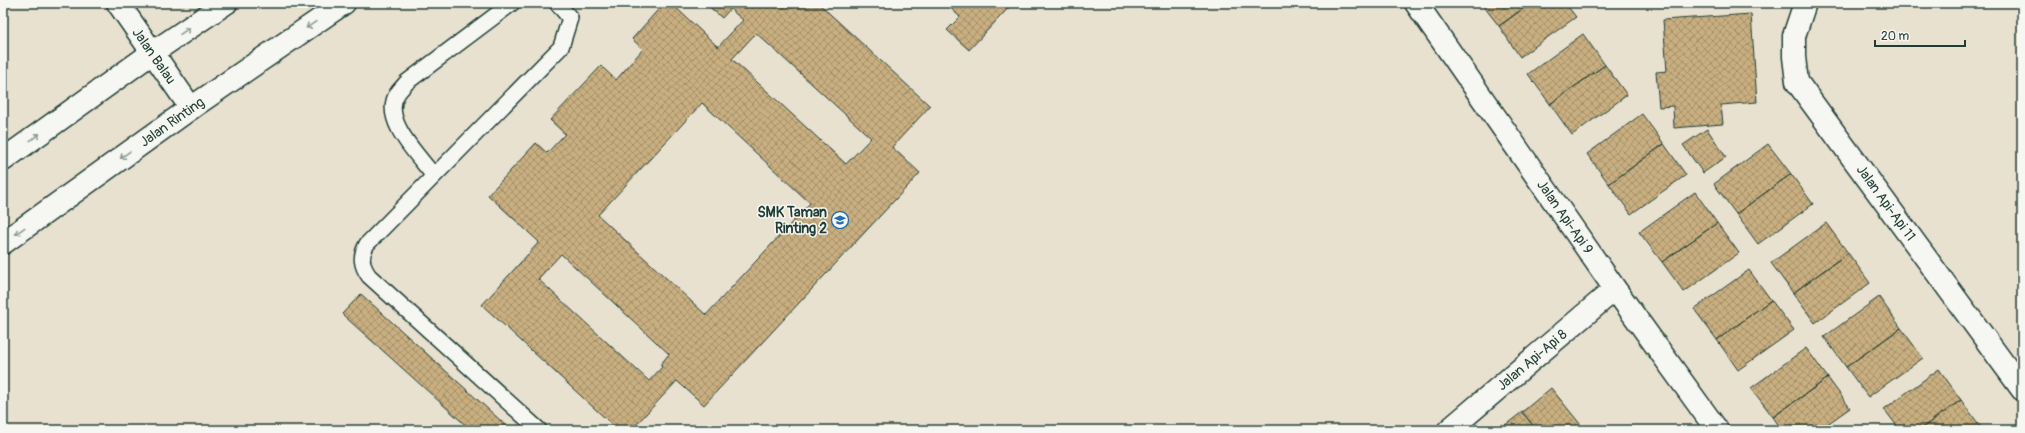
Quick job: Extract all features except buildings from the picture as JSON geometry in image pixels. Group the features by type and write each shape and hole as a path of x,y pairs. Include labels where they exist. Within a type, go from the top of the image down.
{"street":[{"name":"Jalan Balau","path":"118,3 191,108"},
{"path":"3,160 152,53 226,3"},
{"name":"Jalan Rinting","path":"3,243 191,108 344,3"},
{"name":"Jalan Api-Api 9","path":"1416,3 1615,289 1717,430"},
{"name":"Jalan Api-Api 11","path":"1805,3 1794,36 1794,57 1798,82 2022,388"},
{"name":"Jalan Api-Api 8","path":"1449,430 1615,289"}],"lane":[{"path":"434,176 397,127 393,112 396,95 407,82 512,3"},
{"path":"539,430 369,276 364,269 362,261 363,252 367,244 561,47 570,18 557,3"}],"place":[{"name":"SMK Taman Rinting 2","path":"840,220"}]}
